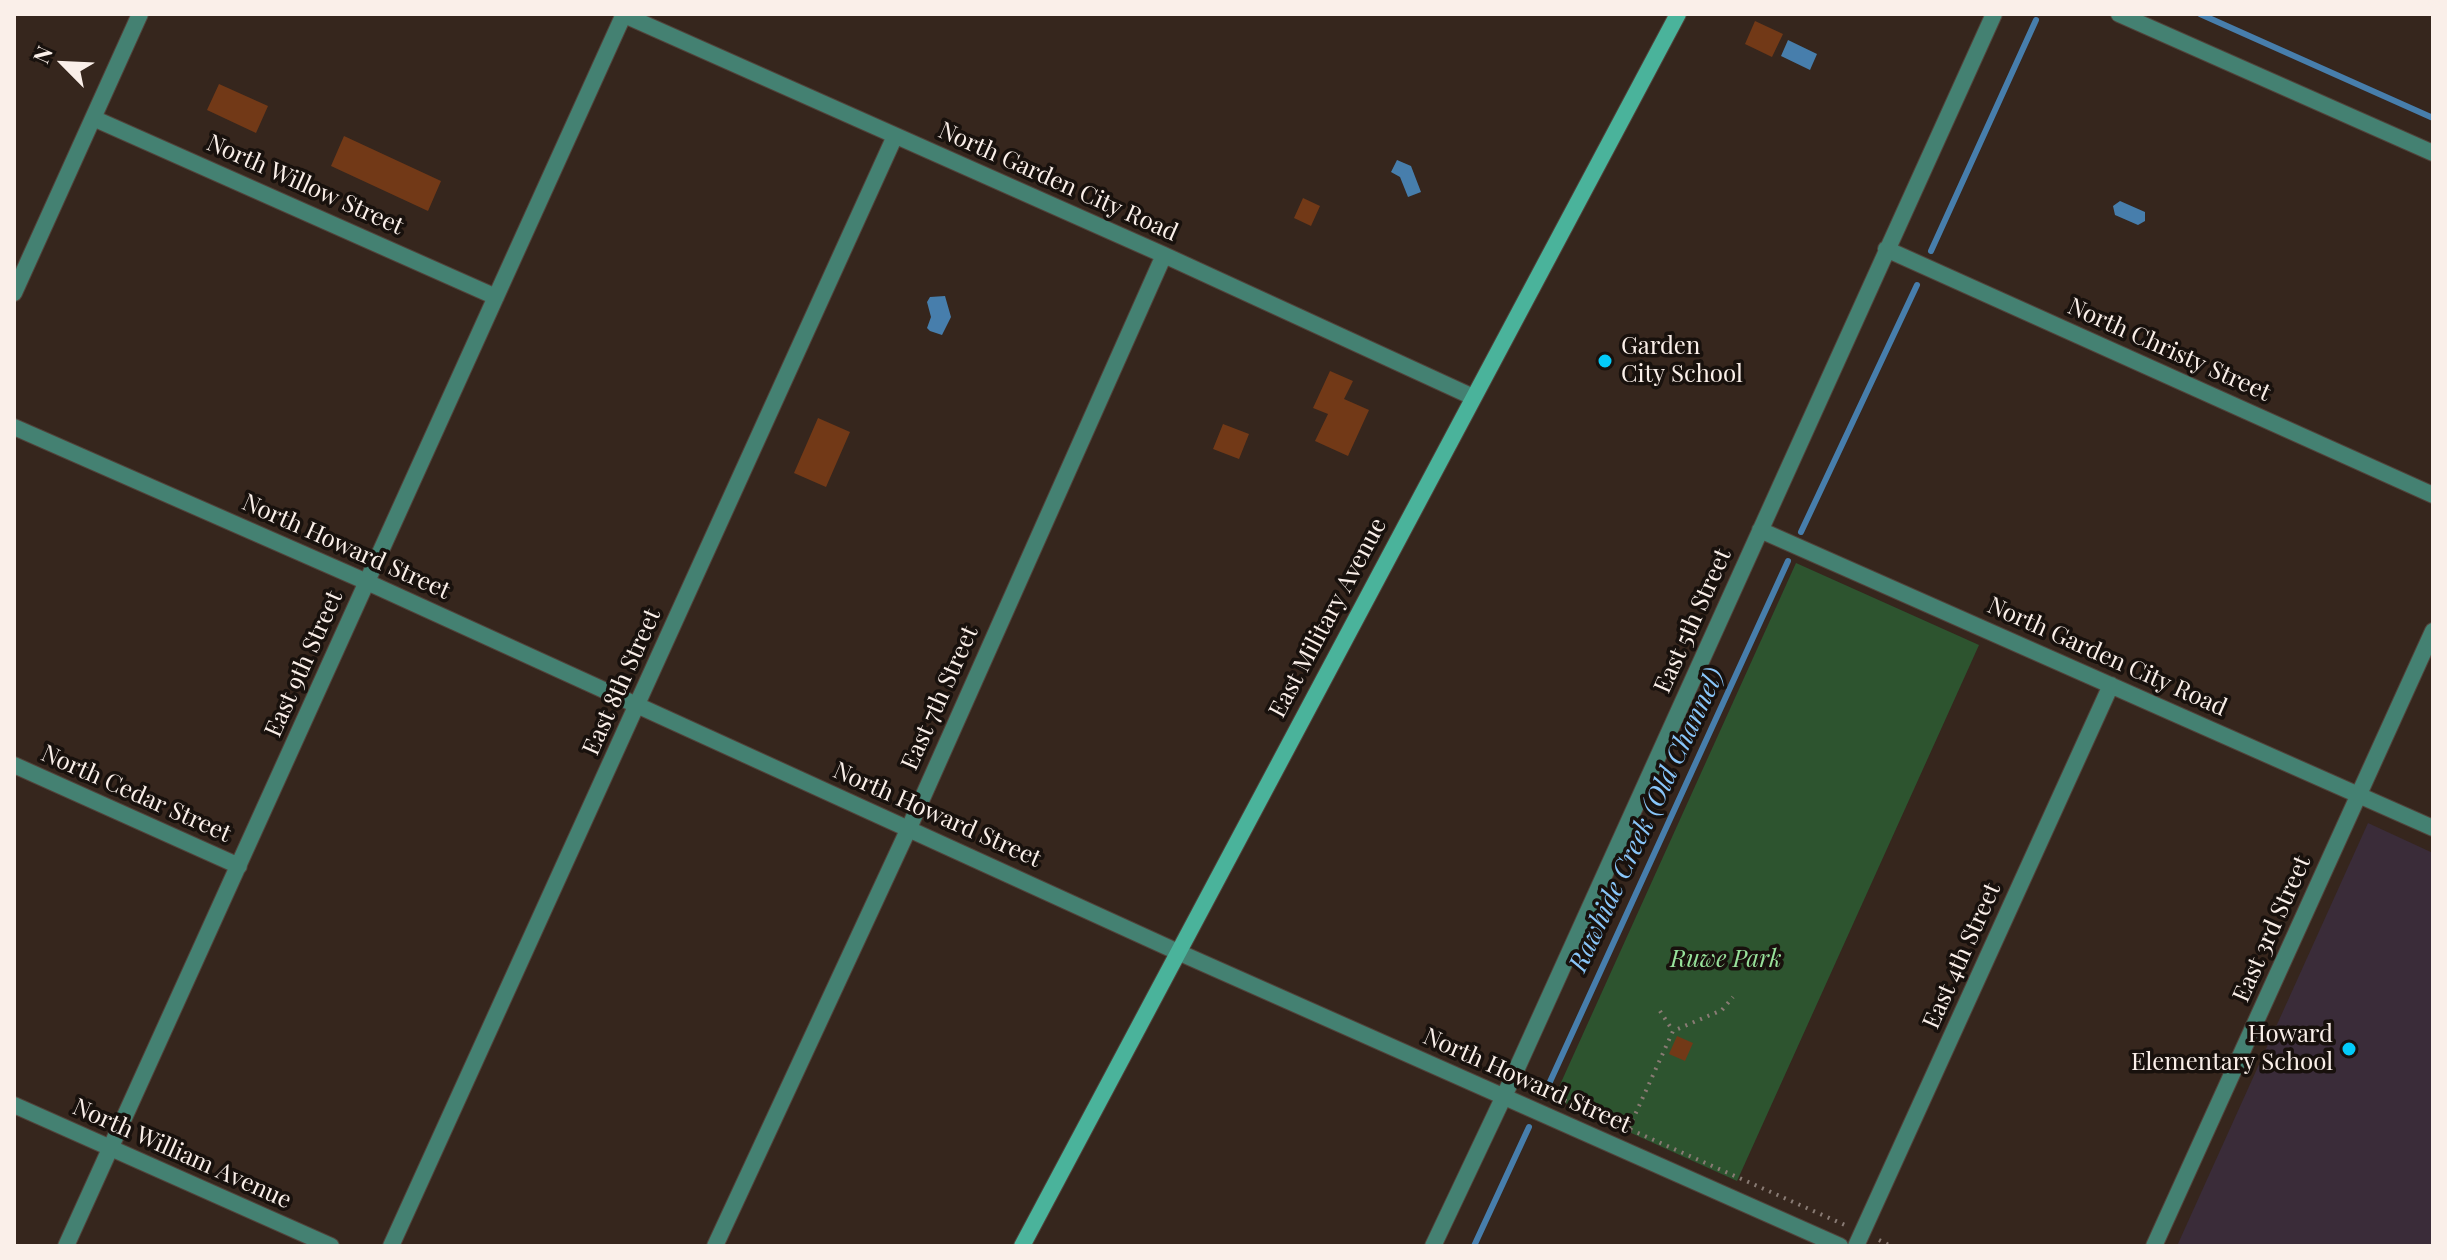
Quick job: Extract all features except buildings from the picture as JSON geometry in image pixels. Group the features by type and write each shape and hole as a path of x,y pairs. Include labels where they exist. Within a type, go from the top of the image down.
{"main road":[{"name":"East Military Avenue","path":"1022,1246 1678,14"}],"street":[{"path":"14,293 140,14"},
{"name":"North Garden City Road","path":"623,14 1164,255 1473,397"},
{"name":"East 9th Street","path":"66,1246 623,14"},
{"name":"East 5th Street","path":"1433,1246 1504,1096 1994,14"},
{"path":"2119,14 2433,153"},
{"name":"North Willow Street","path":"93,118 496,297"},
{"name":"East 8th Street","path":"391,1246 895,136"},
{"name":"North Christy Street","path":"1886,249 2433,495"},
{"name":"East 7th Street","path":"715,1246 909,828 1164,255"},
{"name":"North Howard Street","path":"14,427 367,582 1178,952 1840,1246"},
{"name":"North Garden City Road","path":"1760,530 2433,828"},
{"name":"East 3rd Street","path":"2154,1246 2433,631"},
{"name":"East 4th Street","path":"1859,1240 2111,685"},
{"name":"North Cedar Street","path":"14,765 239,866"},
{"name":"North William Avenue","path":"14,1105 331,1246"}],"path":[{"path":"1629,1128 1673,1031 1722,1010 1733,997"},
{"path":"1660,1011 1673,1031"},
{"path":"1528,1083 1629,1128 1859,1240 1891,1246"}],"shaded area":[{"name":"Howard Elementary School","path":"2368,823 2433,853 2433,1246 2177,1246"}],"green space":[{"name":"Ruwe Park","path":"1796,563 1979,645 1737,1181 1554,1098"}],"water":[{"path":"1788,40 1817,54 1810,70 1781,56"},
{"path":"1397,160 1411,166 1421,192 1408,197 1400,177 1391,172"},
{"path":"2120,201 2145,212 2145,221 2138,225 2115,215 2113,206"},
{"path":"945,296 951,317 942,335 927,328 931,317 927,302 930,297"}],"waterway":[{"name":"Rawhide Creek (Old Channel)","path":"2200,14 2433,118"},
{"name":"Rawhide Creek (Old Channel)","path":"1931,251 2036,20"},
{"name":"Rawhide Creek (Old Channel)","path":"1801,532 1917,285"},
{"name":"Rawhide Creek (Old Channel)","path":"1543,1097 1788,561"},
{"name":"Rawhide Creek (Old Channel)","path":"1474,1246 1529,1127"}],"place":[{"name":"Garden City School","path":"1605,361"},
{"name":"Howard Elementary School","path":"2349,1049"}]}
